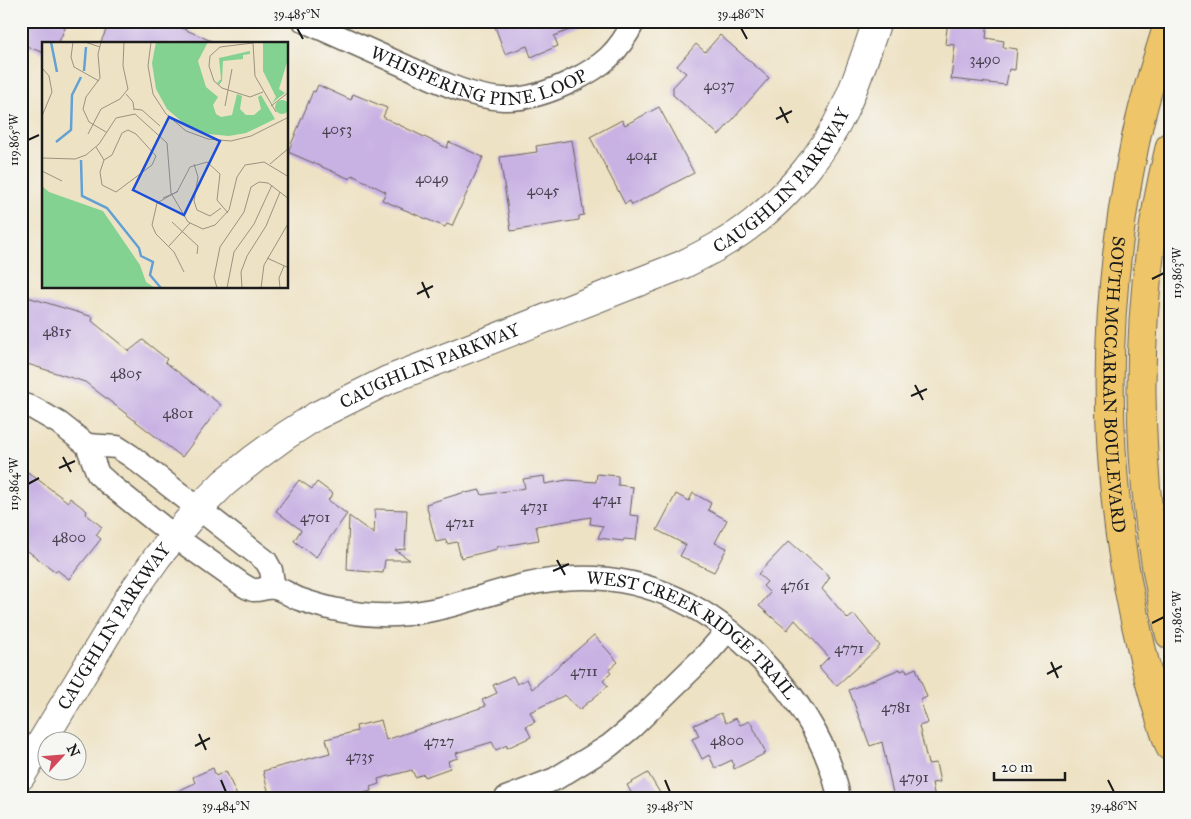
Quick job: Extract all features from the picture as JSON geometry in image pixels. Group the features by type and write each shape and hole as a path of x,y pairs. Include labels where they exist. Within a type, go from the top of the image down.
{"main road":[{"name":"SOUTH MCCARRAN BOULEVARD","path":"1170,21 1154,69 1134,146 1121,219 1111,308 1108,394 1113,479 1124,570 1142,653 1170,747"},
{"name":"SOUTH MCCARRAN BOULEVARD","path":"1170,146 1163,172 1149,266 1142,352 1143,434 1148,511 1157,572 1170,635"}],"street":[{"name":"WHISPERING PINE LOOP","path":"304,21 442,82 482,96 502,99 522,97 554,89 590,72 616,52 634,21"},
{"name":"CAUGHLIN PARKWAY","path":"21,776 130,596 174,536 198,509 232,477 284,436 316,416 355,396 419,367 682,265 712,250 753,223 783,195 806,169 825,143 843,112 857,79 877,21"},
{"path":"21,404 33,408 59,423 87,445 117,447 131,456 266,561 271,570 274,588"},
{"name":"WEST CREEK RIDGE TRAIL","path":"87,445 98,474 174,536 243,585 254,590 274,588 305,601 349,612 377,615 406,614 434,610 524,585 582,577 611,578 641,584 667,593 692,606 728,630 782,682 807,716 826,752 839,798"},
{"path":"506,798 555,779 609,746 632,728 705,656 728,630"}],"building":[{"path":"21,21 68,21 59,42 42,42 42,52 21,44"},
{"path":"110,21 166,21 213,42 101,42"},
{"path":"493,21 588,21 588,23 554,36 558,46 531,57 527,46 505,54"},
{"path":"948,21 988,21 986,38 1004,41 1003,47 1017,49 1015,70 1009,69 1006,85 951,79 955,45 945,44"},
{"path":"720,35 769,78 719,135 673,95 673,87 686,73 677,66 696,44 705,52"},
{"path":"318,85 351,100 353,94 387,108 383,117 447,148 449,142 483,157 452,226 447,224 445,227 382,200 386,192 352,175 350,179 289,152 313,91 315,92"},
{"path":"659,107 694,173 632,205 630,201 625,204 590,137 622,120 625,125"},
{"path":"572,140 584,215 579,216 579,220 511,231 500,157 537,152 536,146"},
{"path":"21,295 93,317 92,321 129,351 143,340 167,359 165,362 221,405 182,457 85,382 21,362"},
{"path":"21,467 68,502 70,498 87,511 86,514 102,527 96,535 101,539 69,579 57,570 56,572 21,546"},
{"path":"597,474 618,476 618,485 633,487 630,515 639,516 636,540 624,539 623,541 598,538 603,526 590,524 591,517 536,526 539,540 497,547 497,549 461,558 457,542 447,544 446,540 436,542 426,504 465,492 480,490 482,495 525,488 523,479 544,476 545,484 567,480 596,482"},
{"path":"299,480 312,489 317,482 333,494 328,500 347,514 316,557 294,541 301,530 276,511"},
{"path":"693,493 711,503 708,510 727,520 715,543 727,548 714,572 680,556 686,545 657,530 676,494 689,501"},
{"path":"375,509 407,510 405,549 395,550 410,560 385,560 383,573 347,570 349,516 374,534"},
{"path":"789,541 830,577 822,589 848,619 854,614 880,646 836,686 819,667 829,657 795,620 787,630 759,606 770,593 763,586 767,582 758,574"},
{"path":"594,635 618,662 609,670 611,673 603,681 608,686 579,710 565,695 530,712 535,722 526,726 531,737 507,748 507,745 496,750 492,742 456,753 458,758 448,761 450,768 425,777 424,774 415,777 412,770 378,779 379,784 370,787 371,791 344,798 270,798 263,771 330,753 326,739 357,731 356,726 381,720 386,740 486,706 482,700 497,693 493,685 513,676 517,684 527,679 532,689"},
{"path":"916,668 927,697 920,700 928,723 919,726 928,764 936,763 940,782 932,783 935,798 894,798 882,742 870,746 849,690 900,669 901,671 906,669 907,672"},
{"path":"721,713 726,723 736,718 740,725 750,721 766,753 734,769 732,760 715,768 709,755 702,759 692,739 699,736 694,725"},
{"path":"213,768 216,776 226,771 238,798 163,798 195,783 193,777"},
{"path":"648,773 663,798 634,798 627,785"}]}
